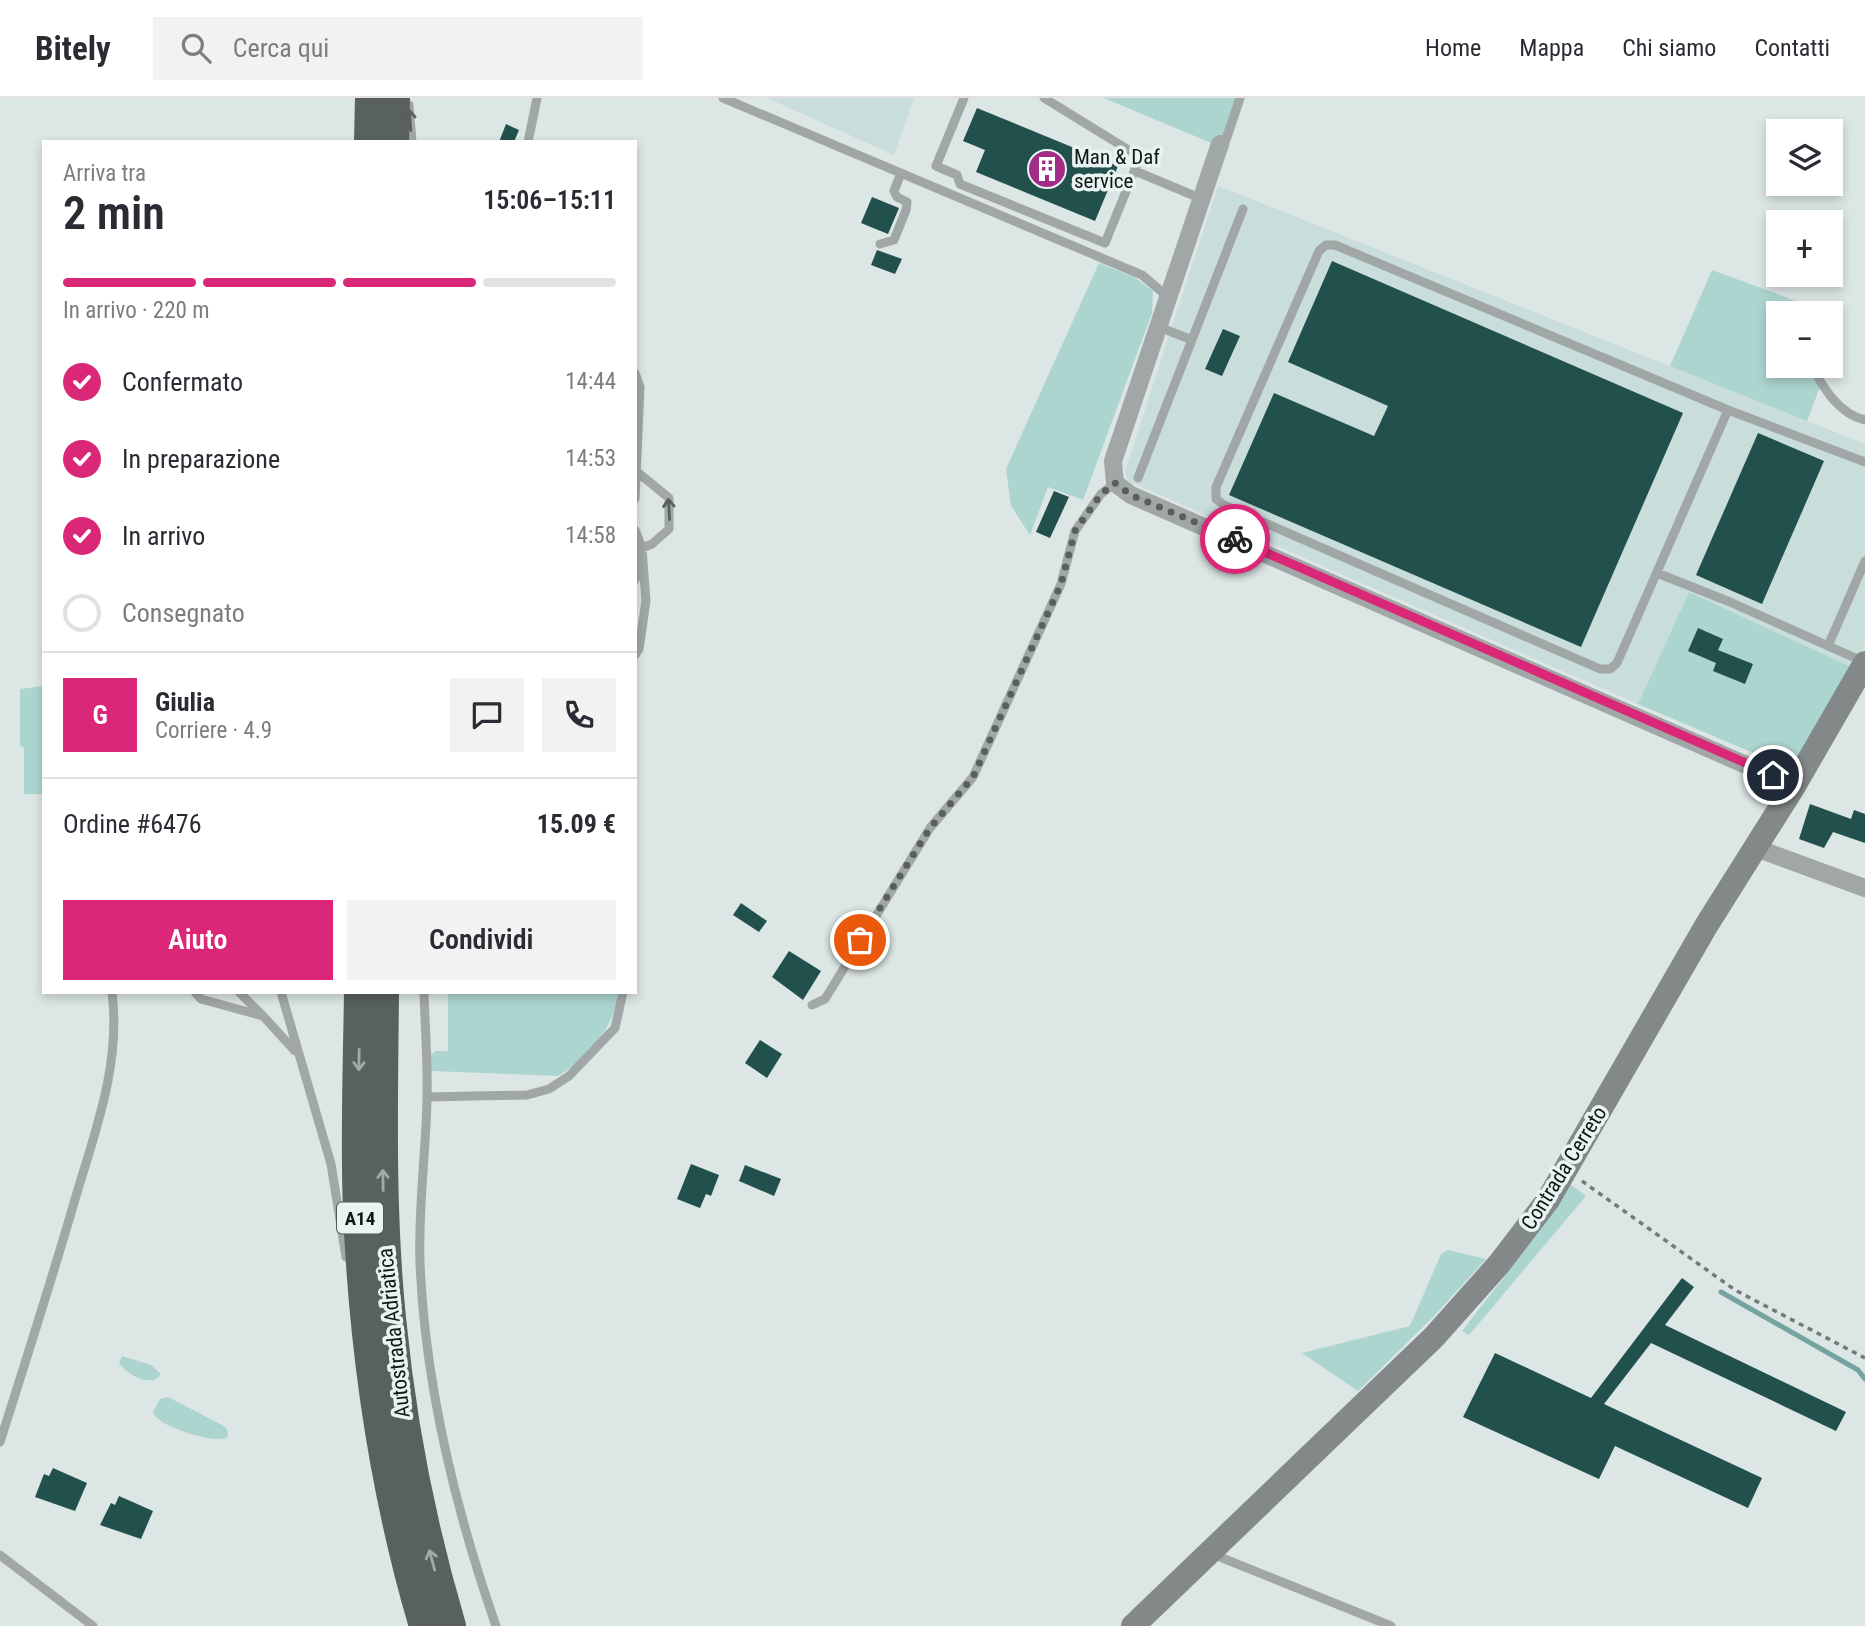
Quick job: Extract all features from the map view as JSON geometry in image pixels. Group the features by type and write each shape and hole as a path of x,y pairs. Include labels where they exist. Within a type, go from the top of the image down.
{"highway":[{"path":"370,140 371,98"},
{"path":"393,140 394,98"},
{"name":"Autostrada Adriatica","path":"360,994 359,1211 364,1297 378,1438 403,1547 425,1626"},
{"name":"Autostrada Adriatica","path":"383,994 383,1188 390,1318 402,1418 415,1488 450,1626"}],"main road":[{"name":"Contrada Cerreto","path":"1133,1626 1434,1337 1499,1264 1548,1200 1706,926 1794,786 1865,663"}],"street":[{"path":"1220,144 1113,461 1115,483 1131,495 1794,786"},
{"path":"1756,848 1865,888"}],"lane":[{"path":"409,98 412,140"},
{"path":"528,140 537,98"},
{"path":"723,98 1142,275 1168,298"},
{"path":"964,98 936,166 957,175 960,184 1105,243 1140,157 1044,98"},
{"path":"1220,144 1226,139 1240,98"},
{"path":"1135,171 1202,199"},
{"path":"880,244 894,240 906,210 906,202 897,197 894,191 901,173"},
{"path":"1139,478 1243,209"},
{"path":"1728,410 1618,663 1610,669 1600,669 1224,505 1216,499 1216,488 1319,251 1326,245 1335,245 1728,410 1865,462"},
{"path":"1158,327 1192,340"},
{"path":"1820,378 1843,410 1865,420"},
{"path":"637,379 640,387 637,450"},
{"path":"637,472 669,498 669,529 652,544 642,548"},
{"path":"812,1005 825,999 930,828 973,777 1061,584 1075,531 1101,494 1115,483"},
{"path":"637,535 642,548 646,601 637,652"},
{"path":"637,571 642,548"},
{"path":"1828,646 1865,561"},
{"path":"1657,573 1730,602 1865,663"},
{"path":"0,1442 107,1092 114,1053 112,994"},
{"path":"197,994 201,999 263,1016"},
{"path":"241,994 298,1054"},
{"path":"282,994 331,1164 348,1272"},
{"path":"424,994 427,1097 420,1261 424,1315 446,1445 464,1522 496,1626"},
{"path":"427,1097 527,1095 549,1089 569,1076 615,1028 623,994"},
{"path":"1208,1552 1391,1626"},
{"path":"0,1555 93,1626"}],"path":[{"path":"1566,1169 1735,1290 1865,1358"}],"shaded area":[{"path":"767,98 914,98 894,155"},
{"path":"1104,98 1245,98 1228,150"},
{"path":"1218,186 1865,444 1865,645 1851,667 1689,592 1638,704 1128,481 1125,471"},
{"path":"1099,263 1134,277 1153,291 1152,313 1083,500 1048,487 1030,535 1011,506 1006,469"},
{"path":"1712,270 1796,301 1766,301 1766,378 1823,378 1807,421 1670,366"},
{"path":"1689,592 1851,667 1798,760 1788,766 1782,765 1638,704"},
{"path":"42,686 42,794 24,794 24,748 20,746 20,689"},
{"path":"448,994 618,994 611,1018 598,1041 580,1060 558,1076 429,1069 429,1056 436,1051 448,1051"},
{"path":"1566,1181 1586,1196 1469,1335 1462,1331 1505,1276"},
{"path":"1448,1250 1486,1259 1433,1317 1358,1391 1302,1353 1410,1326 1441,1254"},
{"path":"122,1356 151,1365 161,1374 152,1380 139,1378 119,1363"},
{"path":"168,1397 222,1425 227,1429 228,1437 221,1439 199,1436 164,1423 153,1412 160,1399"}],"building":[{"name":"Man & Daf service","path":"977,108 1118,166 1095,221 976,172 985,150 963,141"},
{"path":"506,124 519,130 515,140 500,140"},
{"path":"872,197 899,208 888,234 861,223"},
{"path":"877,250 902,259 895,274 871,265"},
{"path":"1332,261 1683,413 1581,647 1229,495 1274,393 1374,436 1388,406 1288,362"},
{"path":"1223,329 1240,336 1222,376 1205,369"},
{"path":"1758,433 1824,461 1762,604 1696,575"},
{"path":"1054,491 1069,497 1050,538 1036,532"},
{"path":"1698,628 1723,639 1718,650 1753,664 1745,684 1713,671 1716,663 1688,651"},
{"path":"1810,804 1851,819 1854,810 1865,814 1865,843 1833,832 1824,848 1799,839"},
{"path":"741,903 767,921 759,932 733,915"},
{"path":"789,951 821,971 803,1000 772,977"},
{"path":"760,1040 782,1054 767,1078 745,1063"},
{"path":"691,1164 719,1175 711,1196 706,1194 700,1208 677,1199"},
{"path":"745,1165 781,1179 774,1196 739,1181"},
{"path":"1682,1278 1694,1287 1665,1325 1846,1412 1836,1431 1651,1343 1604,1404 1762,1478 1748,1508 1615,1446 1599,1479 1463,1417 1495,1353 1591,1398"},
{"path":"53,1468 87,1483 75,1511 35,1497 44,1474 49,1476"},
{"path":"119,1496 153,1511 141,1539 100,1525 111,1503 115,1505"}],"waterway":[{"path":"1721,1292 1858,1370 1865,1379"}],"way so far":[{"path":"860,940 930,828 973,777 1061,584 1075,531 1101,494 1115,483 1131,495 1235,539"}],"place":[{"name":"Man & Daf service","path":"1047,169"}],"route":[{"path":"1235,539 1773,775"}]}
